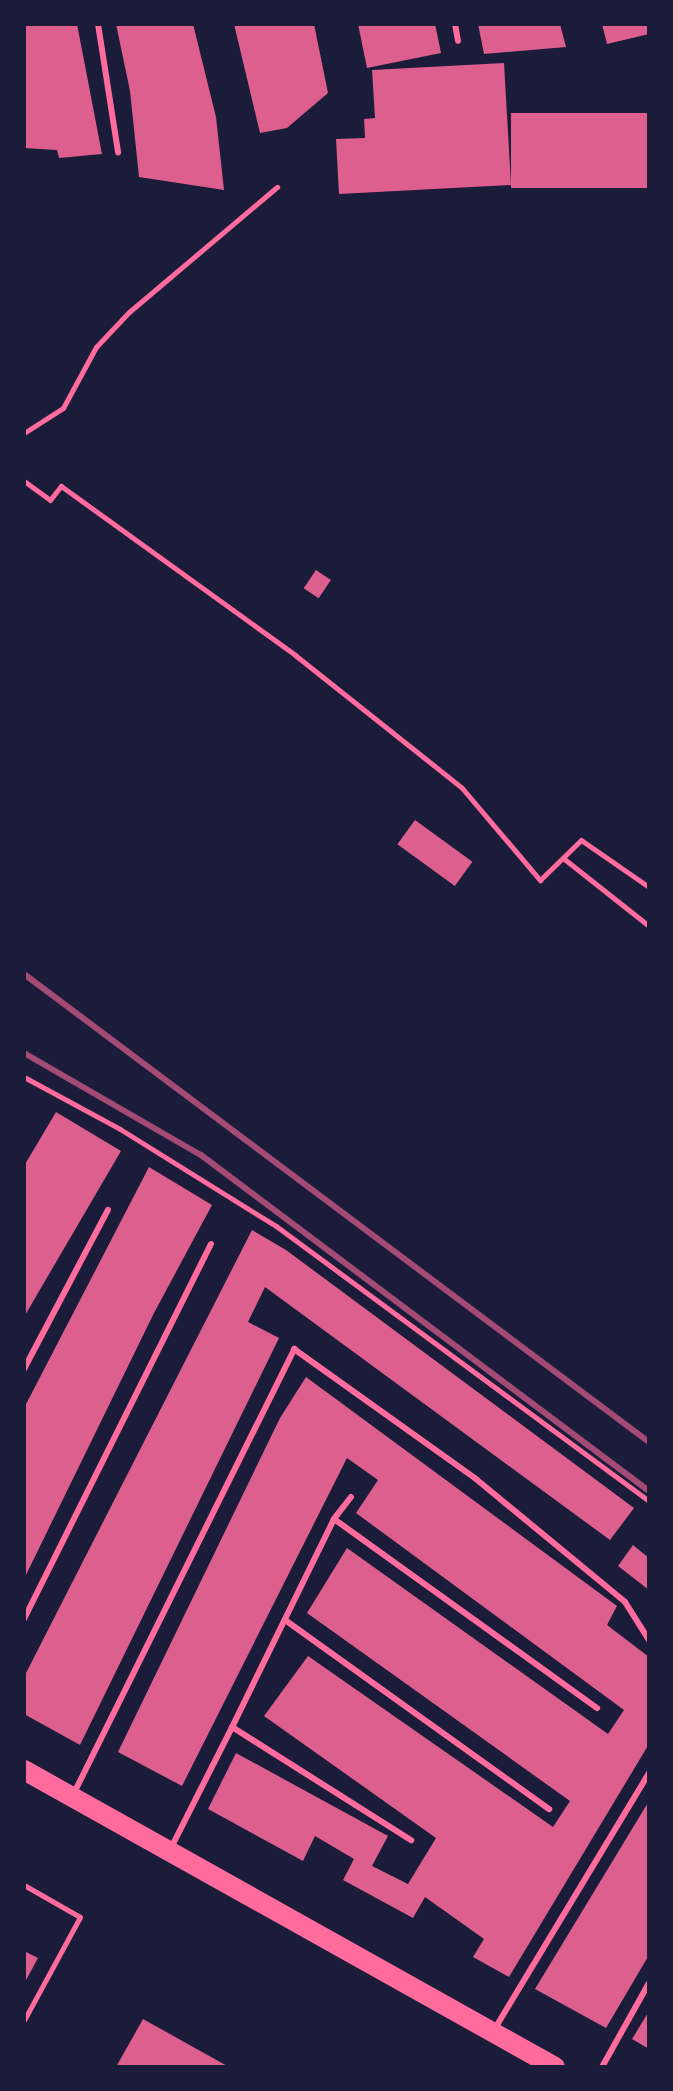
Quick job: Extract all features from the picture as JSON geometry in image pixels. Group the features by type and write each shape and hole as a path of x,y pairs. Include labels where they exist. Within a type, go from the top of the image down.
{"main road":[{"path":"24,1770 555,2067"}],"lane":[{"path":"98,24 118,152"},
{"path":"455,24 458,41"},
{"path":"24,1369 108,1210"},
{"path":"24,1619 211,1244"},
{"path":"73,1797 294,1349 487,1488 625,1602 649,1640"},
{"path":"168,1853 334,1519 351,1497"},
{"path":"334,1519 597,1708"},
{"path":"285,1620 549,1809"},
{"path":"232,1727 411,1840"},
{"path":"492,2032 649,1773"},
{"path":"602,2067 649,1983"}],"path":[{"path":"24,433 63,408 96,347 129,312 277,187"},
{"path":"24,481 50,500 61,486 295,655 462,788 540,880 581,840 649,887"},
{"path":"563,858 649,926"},
{"path":"24,1077 120,1129 276,1226 649,1501"},
{"path":"24,1885 80,1917 24,2020"}],"building":[{"path":"24,24 77,24 102,154 59,158 57,150 24,148"},
{"path":"116,24 193,24 216,117 224,190 139,177 130,91"},
{"path":"234,24 314,24 328,93 287,128 260,133"},
{"path":"358,24 435,24 441,53 367,68"},
{"path":"478,24 560,24 566,47 484,54"},
{"path":"602,24 649,24 649,34 607,44"},
{"path":"504,63 511,185 339,194 336,139 365,138 364,119 375,118 372,70"},
{"path":"511,113 649,113 649,188 511,188"},
{"path":"316,570 331,580 319,598 304,588"},
{"path":"415,820 472,862 455,886 397,844"},
{"path":"56,1112 121,1151 24,1317 24,1166"},
{"path":"149,1167 212,1205 154,1313 24,1579 24,1408"},
{"path":"252,1230 286,1250 634,1508 610,1540 265,1287 248,1322 279,1338 80,1745 24,1714 24,1677"},
{"path":"306,1377 617,1606 607,1625 649,1657 649,1744 509,1977 473,1957 484,1939 425,1897 413,1918 343,1880 354,1859 315,1836 303,1861 208,1809 236,1753 388,1836 372,1866 408,1884 436,1838 264,1716 308,1656 553,1827 570,1801 307,1613 347,1548 608,1734 624,1710 356,1513 378,1480 347,1458 182,1786 118,1752 280,1418"},
{"path":"633,1545 649,1558 649,1590 618,1566"},
{"path":"649,1801 649,1955 606,2028 535,1989"},
{"path":"24,1951 38,1958 24,1984"},
{"path":"649,2011 649,2049 632,2039"},
{"path":"143,2019 229,2067 116,2067"}],"railway":[{"path":"24,974 649,1442"},
{"path":"24,1053 201,1155 649,1491"}]}
